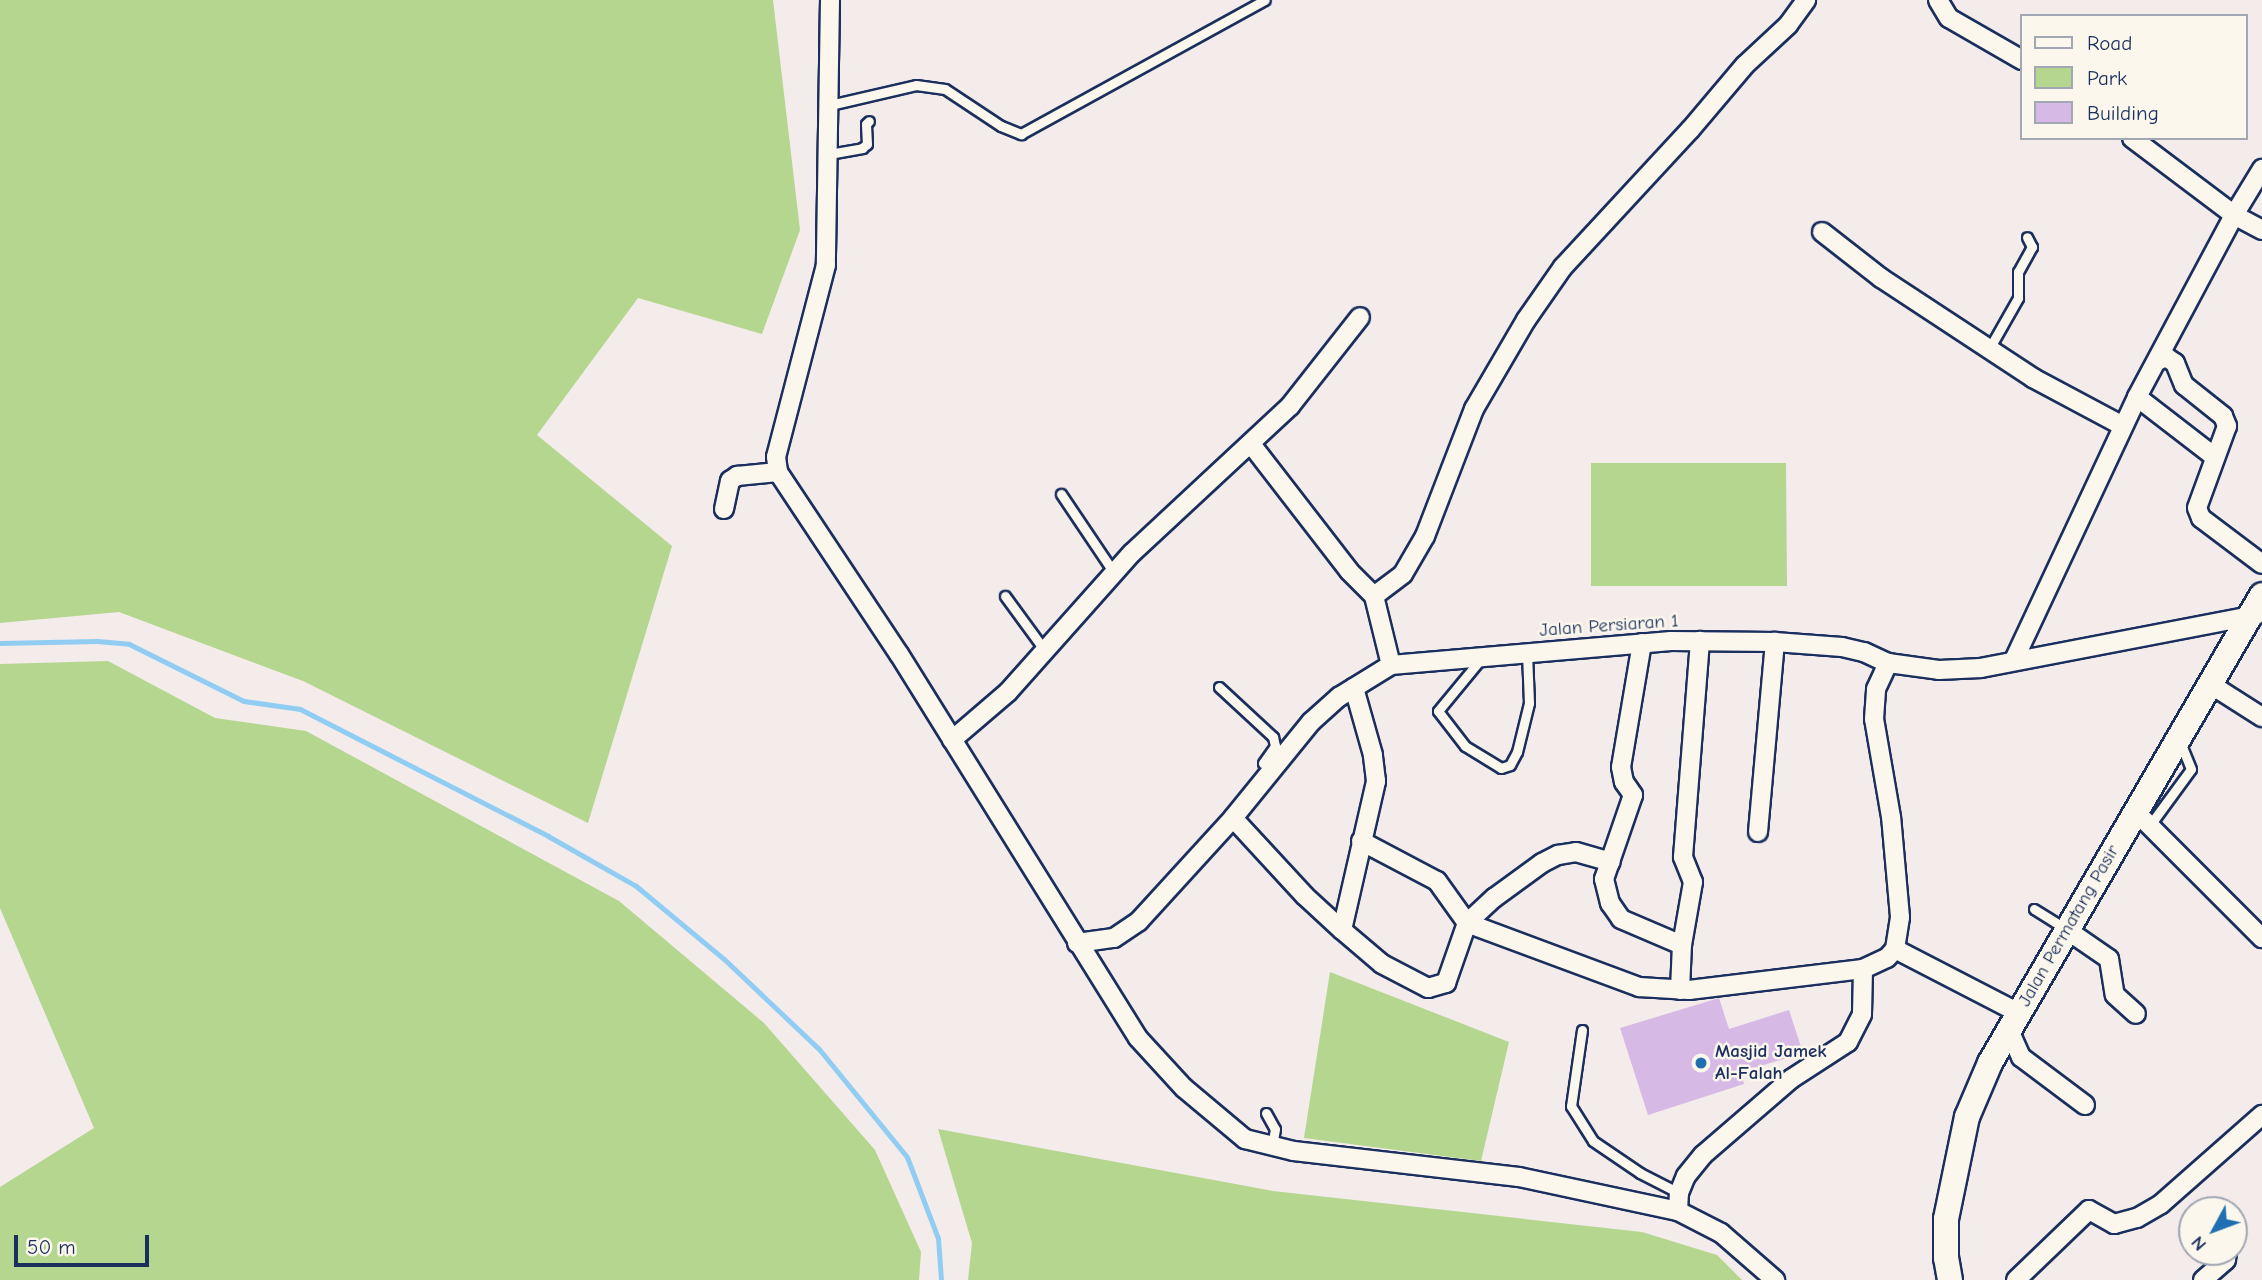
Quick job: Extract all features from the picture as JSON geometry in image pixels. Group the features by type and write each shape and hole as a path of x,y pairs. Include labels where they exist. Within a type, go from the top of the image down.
{"main road":[{"name":"Jalan Permatang Pasir","path":"1950,1280 1946,1258 1946,1219 1959,1149 1976,1096 2014,1022 2067,930 2143,818 2177,737 2259,608"}],"street":[{"path":"830,0 826,265 776,457 778,472 953,740 1138,1038 1184,1088 1245,1139 1272,1147 1519,1177 1678,1202 1721,1233 1775,1280"},
{"path":"1374,597 1404,574 1425,536 1474,409 1526,320 1563,267 1690,130 1745,65 1788,25 1806,0"},
{"path":"1938,0 1949,18 2021,59"},
{"path":"2135,140 2234,215 2262,230"},
{"path":"2014,660 2137,397 2234,215 2262,169"},
{"path":"1822,232 1881,278 2033,378 2123,426"},
{"path":"953,740 1008,692 1114,572 1290,406 1360,317"},
{"path":"2157,361 2166,357 2175,363 2184,385 2223,416 2227,426 2198,500 2201,518 2262,564"},
{"path":"2137,397 2215,457"},
{"path":"1251,444 1349,571 1374,597 1391,665"},
{"path":"724,509 730,481 737,475 778,472"},
{"name":"Jalan Persiaran 1","path":"1077,943 1114,938 1139,921 1233,818 1266,767 1311,722 1354,688 1391,665 1484,655 1700,641 1775,642 1842,647 1864,652 1888,663 1938,670 1981,668 2259,608"},
{"path":"1680,990 1682,945 1693,882 1683,857 1700,641"},
{"path":"1758,832 1775,642"},
{"path":"1642,643 1621,766 1624,782 1633,795 1604,879 1610,903 1620,919 1682,945"},
{"path":"1361,841 1437,881 1467,923 1639,987 1680,990 1863,969 1887,958 1895,949 1900,917 1891,817 1874,719 1876,689 1888,663"},
{"path":"2210,684 2262,717"},
{"path":"1342,930 1376,781 1373,755 1354,688"},
{"path":"1233,818 1305,897 1342,930 1382,964 1428,988 1446,983 1467,923 1494,898 1542,863 1558,855 1576,852 1611,862"},
{"path":"2143,818 2262,938"},
{"path":"2067,930 2109,959 2115,995 2136,1014"},
{"path":"1895,949 2014,1022 2021,1057 2085,1105"},
{"path":"1678,1202 1686,1176 1703,1155 1791,1079 1848,1042 1862,1014 1863,969"},
{"path":"2016,1280 2089,1210 2114,1224 2137,1218 2161,1204 2262,1115"},
{"path":"2203,1280 2219,1266"}],"lane":[{"path":"830,105 916,85 945,89 1001,126 1021,134 1265,0"},
{"path":"829,154 862,148 867,144 866,124 869,121"},
{"path":"1989,349 2018,298 2018,272 2032,247 2027,237"},
{"path":"1060,495 1114,572"},
{"path":"1005,596 1046,652"},
{"path":"1484,655 1451,691 1438,711 1465,746 1501,768 1510,765 1517,752 1529,703 1527,653"},
{"path":"1219,687 1273,737 1275,746 1266,767"},
{"path":"2034,909 2067,930"},
{"path":"1582,1030 1571,1106 1594,1141 1678,1202"},
{"path":"1266,1113 1275,1129 1272,1147"}],"green space":[{"path":"0,0 773,0 800,230 762,334 638,298 537,435 672,546 588,823 303,681 119,612 0,623"},
{"path":"1591,463 1786,463 1787,586 1591,586"},
{"path":"108,661 215,718 306,731 619,901 764,1023 875,1150 921,1252 919,1280 0,1280 0,1187 94,1128 0,908 0,664"},
{"path":"1330,972 1509,1042 1481,1161 1304,1138"},
{"path":"938,1129 1273,1191 1642,1232 1717,1255 1742,1280 968,1280 972,1243"}],"building":[{"name":"Masjid Jamek Al-Falah","path":"1719,998 1729,1029 1789,1010 1803,1053 1741,1072 1744,1084 1648,1115 1620,1028"}],"waterway":[{"path":"0,643 97,641 129,644 244,701 300,709 548,836 636,886 724,959 819,1049 907,1157 938,1238 941,1280"}],"place":[{"name":"Masjid Jamek Al-Falah","path":"1701,1063"}]}
